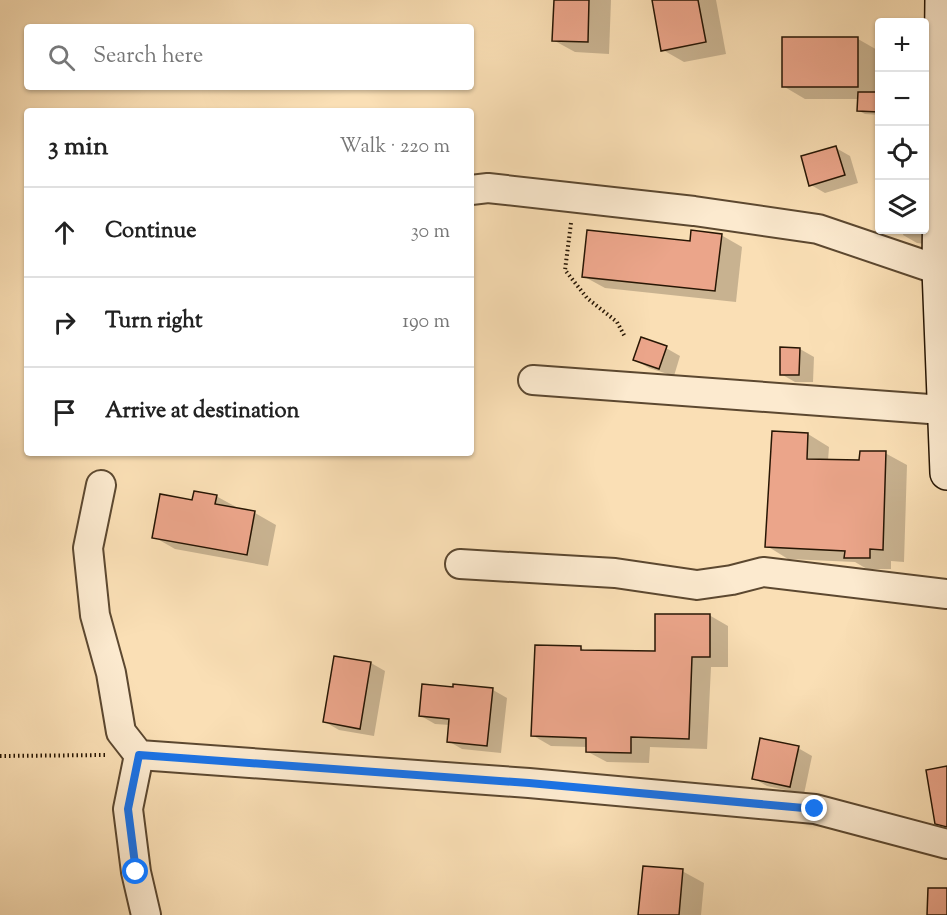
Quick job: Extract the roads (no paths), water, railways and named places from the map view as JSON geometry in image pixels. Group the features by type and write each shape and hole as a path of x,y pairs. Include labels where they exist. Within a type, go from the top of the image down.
{"main road":[{"path":"942,0 939,270 947,473"}],"street":[{"path":"474,190 488,188 694,211 818,229 939,270"},
{"path":"532,380 944,389"},
{"path":"101,485 88,548 95,615 111,673 121,732 139,755 529,783 815,809 947,844"},
{"path":"460,564 615,573 697,585 732,580 763,572 947,594"},
{"path":"139,755 128,809 136,872 146,915"}]}
